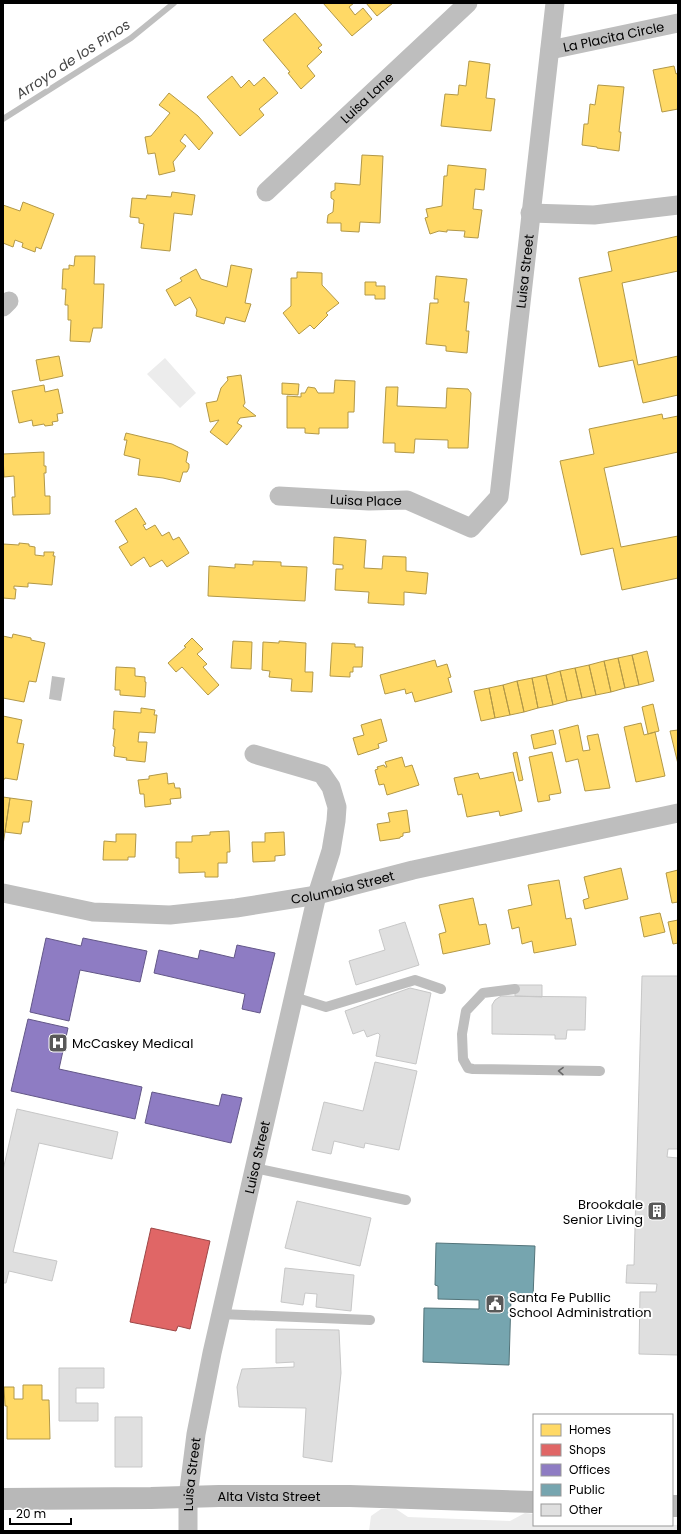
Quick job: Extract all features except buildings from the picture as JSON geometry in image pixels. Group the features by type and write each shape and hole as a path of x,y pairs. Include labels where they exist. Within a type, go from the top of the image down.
{"street":[{"name":"Luisa Lane","path":"266,192 468,3"},
{"name":"Luisa Street","path":"471,528 499,497 530,212 555,3"},
{"name":"La Placita Circle","path":"550,50 678,23"},
{"path":"530,212 594,215 678,205"},
{"name":"Luisa Place","path":"279,496 369,501 407,500 471,528"},
{"name":"Luisa Street","path":"188,1531 188,1497 196,1434 220,1314 317,895 331,851 336,821 337,807 332,787 322,774 254,754"},
{"name":"Columbia Street","path":"3,893 93,912 170,915 236,908 317,895 413,870 678,814"},
{"name":"Alta Vista Street","path":"3,1499 350,1496 533,1502"}],"lane":[{"path":"294,997 326,1007 415,980 441,989"},
{"path":"515,989 483,993 466,1011 462,1034 462,1059 468,1068 600,1071"},
{"path":"254,1168 406,1200"},
{"path":"220,1314 370,1320"}],"shaded area":[{"path":"165,358 196,393 180,408 147,374"},
{"path":"52,676 65,678 61,701 49,699"},
{"path":"381,1509 396,1509 408,1517 510,1521 525,1513 533,1514 533,1526 678,1525 678,1531 369,1531 371,1516"}],"waterway":[{"name":"Arroyo de los Pinos","path":"3,119 131,38 174,3"}],"place":[{"name":"McCaskey Medical","path":"58,1043"},
{"name":"Brookdale Senior Living","path":"657,1211"},
{"name":"Santa Fe Publlic School Administration","path":"495,1304"}]}
